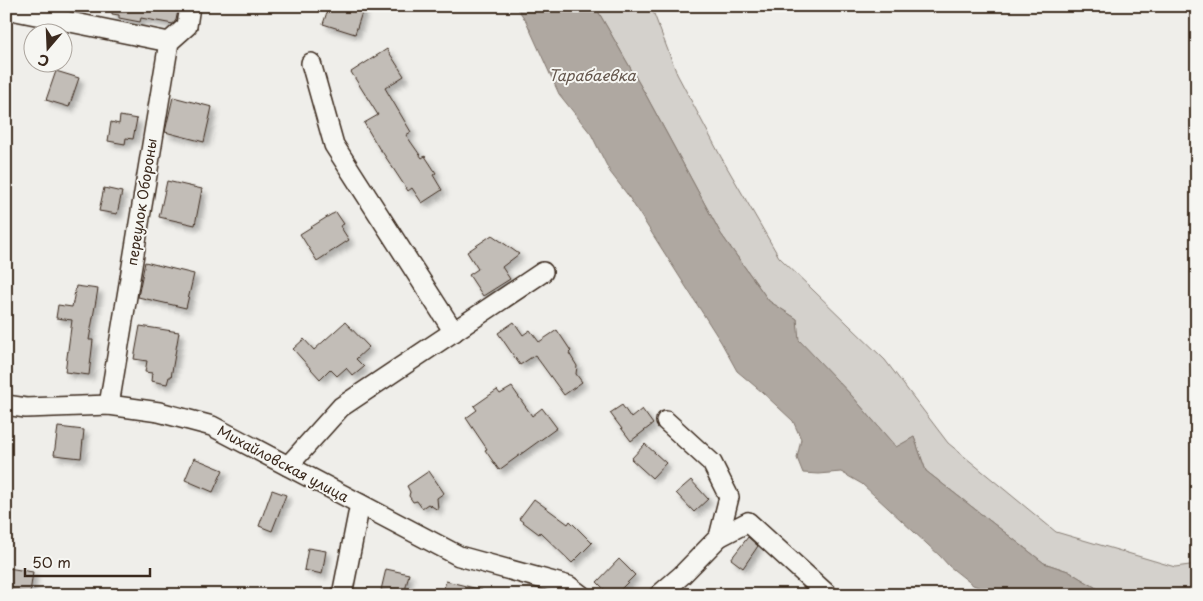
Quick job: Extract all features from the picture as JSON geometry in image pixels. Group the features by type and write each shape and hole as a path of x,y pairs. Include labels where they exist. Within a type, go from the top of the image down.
{"street":[{"path":"6,9 169,42 187,26 190,6"},
{"name":"переулок Обороны","path":"109,405 169,42"},
{"path":"311,63 334,145 454,332"},
{"path":"288,466 341,407 543,272"},
{"name":"Михайловская улица","path":"6,405 26,408 109,405 159,412 212,426 459,556 569,586 581,595"},
{"path":"666,421 712,463 729,497 719,537"},
{"path":"342,595 360,504"},
{"path":"659,595 682,575 719,537 748,522 828,595"}],"shaded area":[{"path":"595,6 651,6 677,74 721,157 779,257 885,360 948,443 1056,532 1175,567 1197,564 1197,595 1108,595 1068,571 1044,563 926,471 914,437 896,448 853,397 798,340 797,319 769,301 721,234"}],"water":[{"name":"Тарабаевка","path":"516,6 595,6 721,234 769,301 797,319 799,340 853,397 896,447 914,437 926,471 1044,563 1068,571 1108,595 999,595 973,585 949,566 862,484 841,472 803,473 797,458 801,439 793,421 737,371 721,342 627,194 610,172 591,134 559,94 526,21"}],"building":[{"path":"112,6 179,6 176,20 173,24 141,18 140,22 119,18 119,15 112,14"},
{"path":"329,6 364,6 355,34 323,24"},
{"path":"387,49 404,76 385,88 411,132 406,135 422,158 425,156 436,173 433,175 442,190 422,203 412,188 408,191 364,123 378,115 351,72"},
{"path":"56,72 79,78 69,107 46,100"},
{"path":"173,97 212,107 204,142 165,132"},
{"path":"120,116 137,119 133,139 126,138 125,144 108,141 111,122 119,124"},
{"path":"167,181 202,189 195,225 159,217"},
{"path":"104,188 122,192 117,214 99,211"},
{"path":"336,212 344,224 340,226 349,240 317,261 300,234"},
{"path":"492,235 519,254 502,267 510,279 483,296 469,275 478,269 467,252"},
{"path":"145,262 194,274 186,308 138,297"},
{"path":"76,286 98,289 89,340 93,340 89,375 65,372 72,320 56,318 58,305 72,307"},
{"path":"345,322 369,347 356,359 364,367 353,376 346,368 337,376 330,369 320,379 293,349 304,339 314,350"},
{"path":"514,322 523,335 530,330 539,342 557,330 571,351 569,353 577,366 576,374 582,382 564,395 535,355 520,365 498,333"},
{"path":"140,326 179,332 171,377 169,377 167,384 151,381 152,373 145,372 147,361 134,359"},
{"path":"512,387 532,416 542,408 557,428 499,470 466,418 477,410 474,406 497,390 500,394"},
{"path":"622,405 631,418 642,409 653,424 631,441 610,413"},
{"path":"58,427 84,430 81,458 54,455"},
{"path":"645,444 666,463 652,478 631,459"},
{"path":"194,458 223,470 213,492 185,480"},
{"path":"429,471 444,493 437,498 438,510 428,504 422,508 417,501 413,502 409,496 410,492 407,486"},
{"path":"691,480 708,499 694,512 676,493"},
{"path":"272,490 286,495 272,531 259,526"},
{"path":"534,499 568,524 570,521 592,543 572,563 540,532 539,534 519,519"},
{"path":"748,537 758,546 743,568 731,559"},
{"path":"308,548 326,551 322,574 304,570"},
{"path":"619,559 635,575 615,595 610,595 597,582"},
{"path":"8,568 33,572 30,593 6,589"},
{"path":"386,569 409,574 404,595 381,590"},
{"path":"446,581 482,590 482,595 442,595"}]}
